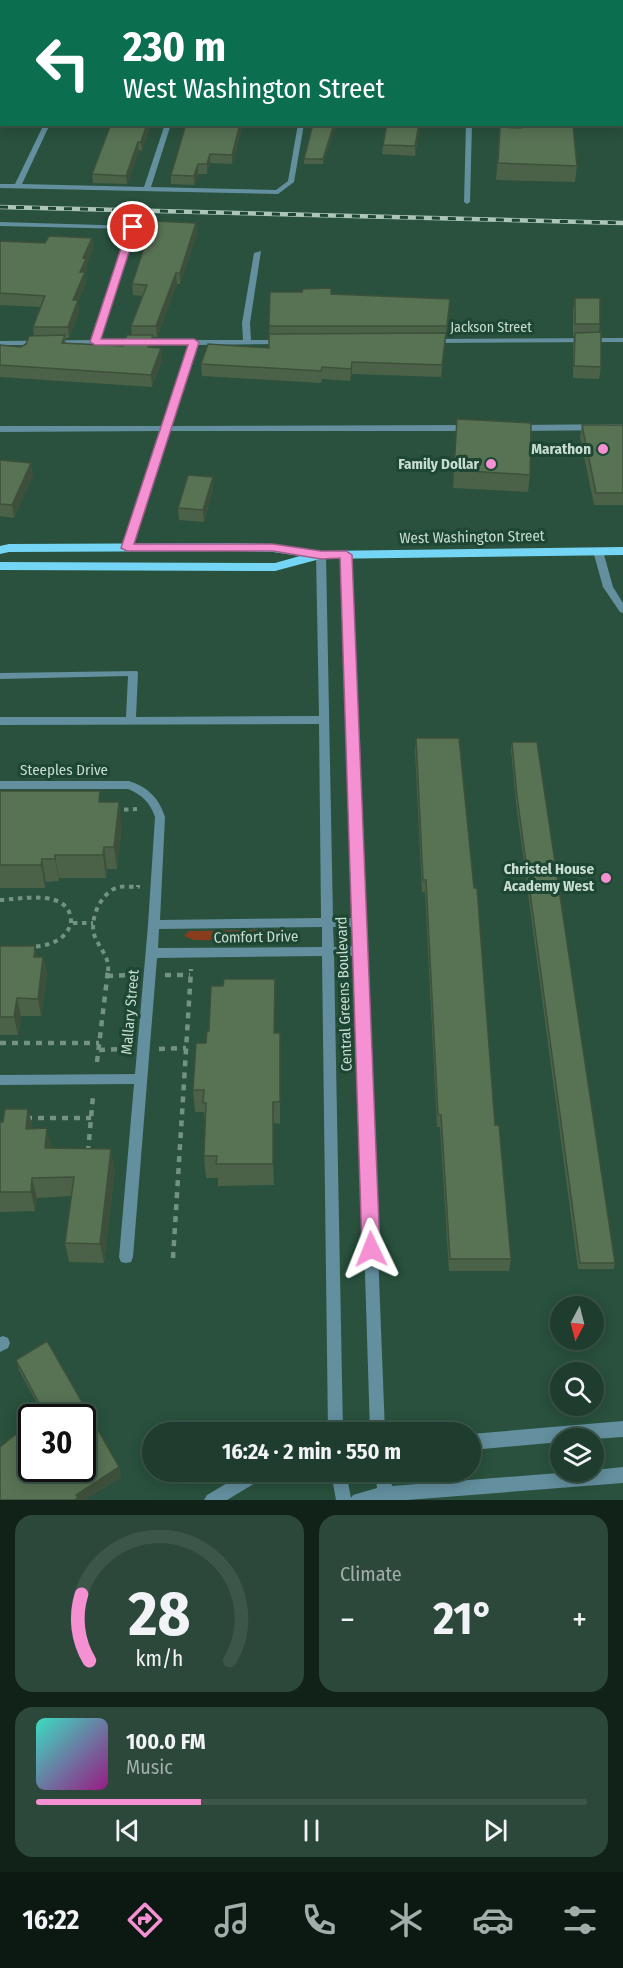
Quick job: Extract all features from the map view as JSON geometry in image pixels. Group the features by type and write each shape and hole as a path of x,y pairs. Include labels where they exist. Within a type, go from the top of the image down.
{"main road":[{"name":"West Washington Street","path":"0,550 9,548 273,548 321,555 623,551"},
{"name":"West Washington Street","path":"0,566 275,567 321,555"}],"street":[{"path":"17,187 46,126"},
{"path":"147,189 167,126"},
{"path":"0,186 278,192 291,182 301,126"},
{"path":"467,202 468,126"},
{"path":"0,224 133,227 95,342"},
{"path":"247,342 246,323 258,253"},
{"name":"Jackson Street","path":"423,341 623,340"},
{"path":"127,548 194,342"},
{"path":"0,343 294,342"},
{"path":"0,429 479,428"},
{"path":"503,428 623,428"},
{"path":"598,551 608,587 623,610"},
{"name":"Central Greens Boulevard","path":"321,555 336,1422"},
{"name":"Central Greens Boulevard","path":"346,555 378,1422"},
{"path":"0,676 133,673 131,721"},
{"path":"0,721 323,720"},
{"name":"Steeples Drive","path":"0,785 129,785"},
{"name":"Mallary Street","path":"126,1257 152,953 160,817 156,803 145,792 129,785"},
{"name":"Comfort Drive","path":"154,925 359,922"},
{"name":"Comfort Drive","path":"152,953 360,951"},
{"path":"0,1080 141,1079"},
{"path":"481,1441 623,1429"},
{"path":"358,1500 386,1494 623,1475"},
{"path":"212,1500 243,1482"},
{"path":"341,1482 344,1500"},
{"path":"384,1482 386,1494"}],"path":[{"path":"105,810 140,809"},
{"path":"109,964 94,935 93,923 98,906 109,893 118,887 138,887 139,876"},
{"path":"0,900 56,900 66,906 72,915 72,923 67,935 61,940 48,946 28,947"},
{"path":"72,923 93,923"},
{"path":"172,1258 190,975 191,967 203,967"},
{"path":"0,1043 99,1043"},
{"path":"23,1118 91,1118"}],"shaded area":[{"path":"280,930 286,935 281,940 194,940 184,936 189,931"}],"building":[{"path":"110,126 146,126 126,176 92,174"},
{"path":"185,126 239,126 232,155 210,154 207,164 198,164 194,176 171,175"},
{"path":"312,126 333,126 323,159 304,159"},
{"path":"387,126 419,126 415,146 383,145"},
{"path":"521,126 573,126 577,166 498,163 500,127 521,128"},
{"path":"153,221 196,223 180,273 176,273 156,326 131,326 147,285 132,284"},
{"path":"49,236 92,238 83,258 86,259 80,272 85,272 73,300 78,300 68,327 33,327 45,296 0,293 0,241 45,243"},
{"path":"331,288 331,294 450,299 447,326 269,326 270,292 302,292 303,289"},
{"path":"575,298 600,298 600,324 575,324"},
{"path":"601,332 601,367 574,366 575,333"},
{"path":"446,333 442,365 352,362 351,369 322,367 321,371 201,364 208,344 269,348 269,334"},
{"path":"65,335 62,343 123,346 127,335 153,335 148,347 161,348 151,375 0,365 0,345 21,347 26,344 29,336"},
{"name":"Family Dollar","path":"457,419 531,423 530,475 454,470"},
{"path":"582,425 623,425 623,493 596,493"},
{"path":"0,460 31,463 12,505 0,504"},
{"path":"188,475 213,477 203,510 178,508"},
{"path":"416,738 459,738 474,888 477,888 495,1125 499,1125 511,1259 450,1259 441,1115 438,1115"},
{"path":"512,742 537,742 615,1263 580,1263 517,796"},
{"path":"0,791 100,791 99,802 119,802 114,847 104,847 103,855 55,855 55,859 42,859 41,865 0,865"},
{"path":"0,946 35,946 34,957 43,957 38,999 17,998 14,1017 0,1017"},
{"path":"224,979 275,979 274,1033 280,1033 280,1102 273,1102 273,1164 216,1164 217,1156 204,1156 206,1103 203,1103 204,1090 193,1090 196,1043 206,1043 207,1031 209,1031 211,986 223,986"},
{"path":"5,1109 28,1109 26,1129 47,1128 45,1148 111,1149 100,1244 65,1243 74,1177 32,1178 31,1192 0,1192 0,1122 3,1122"},
{"path":"47,1341 83,1404 40,1404 16,1360"},
{"path":"96,1427 119,1467 96,1482"},
{"path":"18,1433 18,1482 96,1482 76,1495 78,1497 75,1500 0,1500 0,1447"}],"railway":[{"path":"0,207 623,223"}],"place":[{"name":"Marathon","path":"603,449"},
{"name":"Family Dollar","path":"491,464"},
{"name":"Christel House Academy West","path":"606,878"}],"route":[{"path":"133,227 95,342 194,342 127,548 273,548 321,555 346,555 371,1249"}]}
